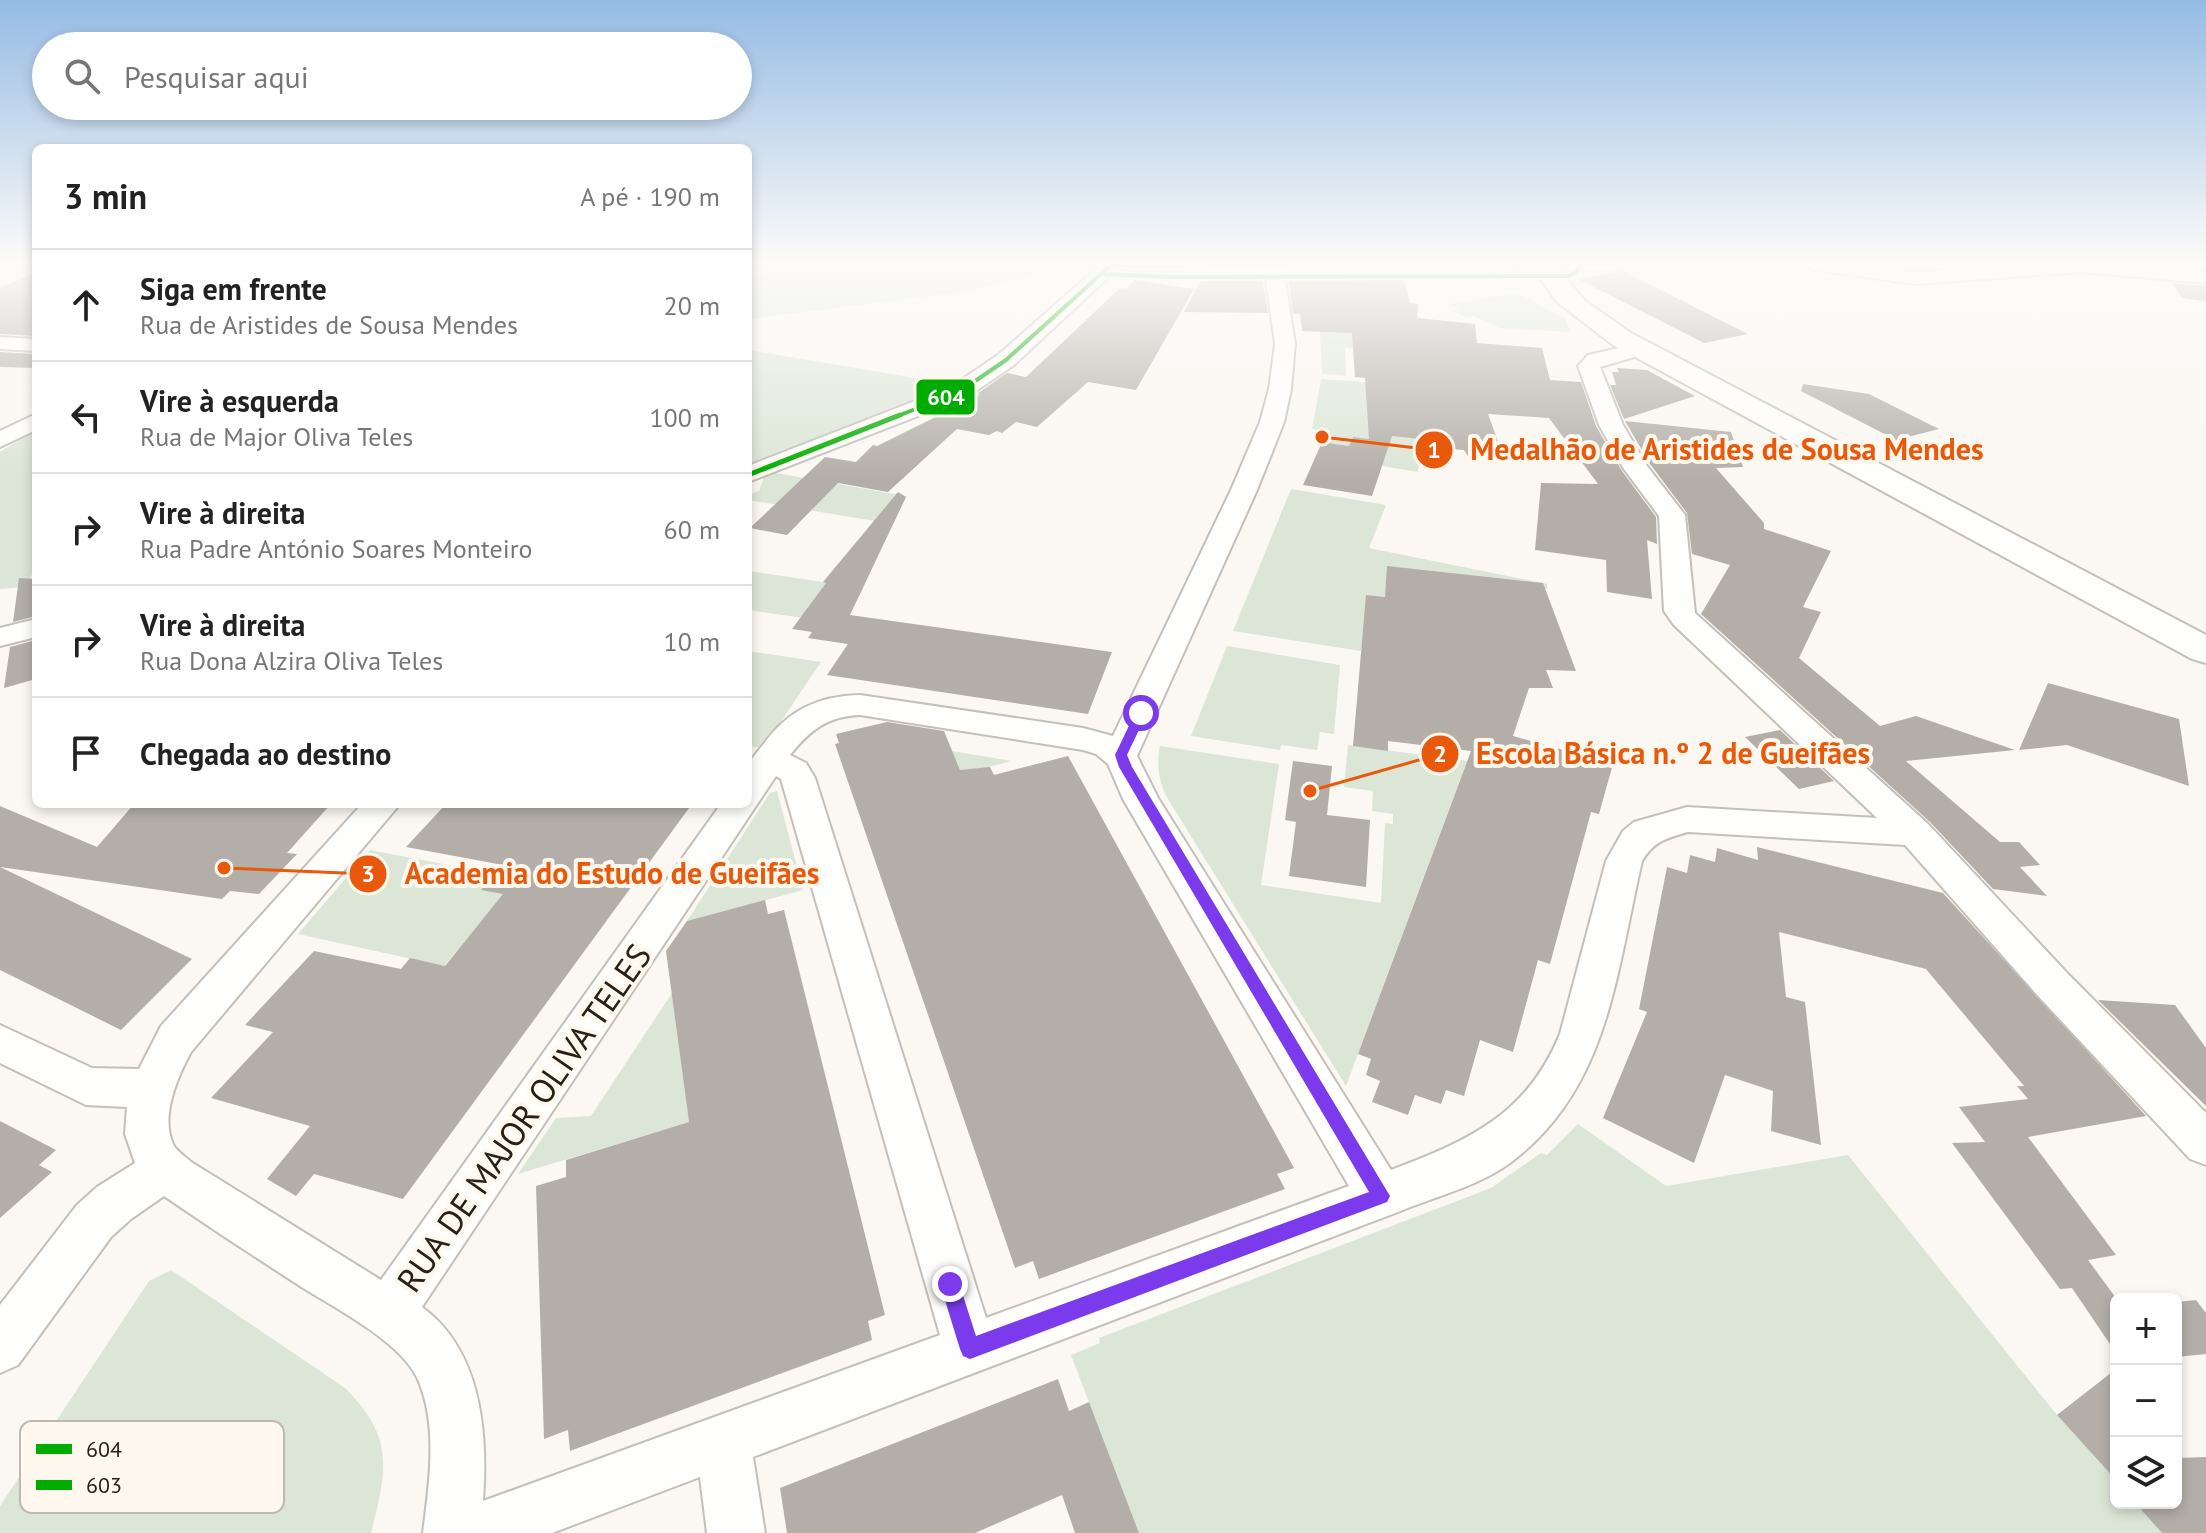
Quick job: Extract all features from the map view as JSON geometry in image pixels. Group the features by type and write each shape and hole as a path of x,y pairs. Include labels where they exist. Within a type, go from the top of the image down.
{"main road":[{"path":"1620,336 1651,347 1730,389 2206,651"},
{"path":"1730,389 2206,630"}],"street":[{"path":"752,473 925,408 959,392 1006,360 1032,336"},
{"path":"1121,755 1244,490 1272,422 1280,389 1284,336"},
{"path":"0,343 32,345"},
{"path":"1651,347 1596,360 1589,366 1611,425 1636,469 1672,515 1679,611 1684,619 1915,833 2054,986 2206,1144"},
{"path":"0,440 32,423"},
{"path":"2,635 32,629"},
{"path":"760,776 789,733 808,715 846,704 1100,742 1113,747 1121,755 1141,799 1381,1196"},
{"path":"760,776 794,771 798,778 970,1349"},
{"path":"378,808 187,1025 160,1067 153,1087 148,1127 159,1163 174,1177 388,1314 415,1333 435,1356 452,1401 456,1455 452,1533"},
{"name":"RUA DE MAJOR OLIVA TELES","path":"388,1314 737,808"},
{"path":"476,1533 1381,1196 1469,1162 1493,1149 1530,1117 1568,1067 1581,1034 1624,861 1636,840 1647,831 1671,822 1704,819 1915,833"},
{"path":"0,1043 86,1086 108,1089 153,1087"},
{"path":"0,1347 94,1221 114,1203 166,1169"},
{"path":"723,1442 736,1533"}],"green space":[{"path":"1320,336 1428,336 1541,375 1583,379 1426,368 1418,472 1382,466 1389,442 1353,437 1349,446 1322,442 1326,431 1312,429 1321,379 1394,384 1366,349 1345,348 1346,376 1322,374"},
{"path":"752,351 957,385 752,466"},
{"path":"32,432 32,575 23,587 0,589 0,452"},
{"path":"776,473 906,496 893,524 752,501 752,494 759,491 764,477"},
{"path":"1291,489 1386,505 1369,548 1547,584 1547,589 1486,582 1385,597 1367,595 1361,651 1233,631"},
{"path":"752,572 863,588 844,624 752,611"},
{"path":"1227,646 1340,665 1334,734 1320,732 1317,750 1281,745 1280,750 1191,736"},
{"path":"752,652 821,662 763,748 752,747"},
{"path":"1348,745 1467,761 1346,1086 1166,796 1158,759 1160,746 1279,764 1261,885 1381,903 1385,823 1393,824 1393,814 1372,811 1373,791 1344,787"},
{"path":"952,751 1012,761 962,774"},
{"path":"777,791 803,890 687,921 770,793"},
{"path":"370,850 495,874 504,894 444,966 298,934"},
{"path":"672,993 689,1122 518,1174 556,1118 591,1116"},
{"path":"1578,1124 1666,1186 1848,1155 2057,1415 2110,1473 2110,1509 2140,1509 2162,1533 1139,1533 1071,1355 1100,1343 1099,1338 1491,1188 1541,1153 1547,1155"},
{"path":"171,1270 345,1388 361,1406 372,1423 383,1455 381,1490 371,1533 0,1533 0,1506 20,1476 20,1513 284,1513 284,1421 56,1421 149,1281"}],"building":[{"path":"1070,336 1167,336 1136,390 1088,382 1037,427 1016,422 1002,433 997,431 989,435 957,429 888,492 838,483 787,535 752,528 825,457 856,462 873,445 877,446 980,395 977,394 1007,373 1026,377"},
{"path":"1352,336 1476,336 1477,343 1542,348 1550,380 1581,382 1596,426 1622,471 1656,517 1657,544 1647,540 1652,599 1607,592 1606,560 1535,550 1541,483 1598,484 1549,418 1488,414 1503,455 1469,458 1464,450 1452,449 1449,442 1392,436 1372,496 1303,485 1322,442 1349,446 1353,437 1369,439 1365,378 1355,377"},
{"path":"1689,336 1740,336 1704,343"},
{"path":"0,352 32,354 32,368 0,367"},
{"path":"1617,368 1647,370 1695,396 1624,419 1610,385 1616,385 1612,372 1619,372"},
{"path":"1803,384 1869,394 1939,429 1896,440 1801,391"},
{"path":"1625,421 1731,432 1743,467 1716,468 1764,523 1764,529 1831,551 1803,607 1821,612 1799,658 1880,726 1916,716 2015,750 1906,761 2000,842 2019,842 2040,865 2020,867 2047,896 1993,889 1930,822 1701,614 1730,565 1692,554 1687,513 1650,464"},
{"path":"898,492 906,497 850,615 1112,652 1088,714 827,675 848,644 808,638 812,632 792,629 826,583 823,582"},
{"path":"1387,566 1543,583 1576,671 1546,670 1553,688 1529,688 1513,736 1613,764 1599,814 1591,812 1550,964 1538,960 1513,1052 1480,1040 1464,1096 1446,1090 1441,1104 1415,1095 1408,1115 1372,1102 1380,1081 1366,1075 1371,1059 1358,1054 1471,751 1388,741 1388,751 1353,746 1366,595 1385,597"},
{"path":"19,578 32,579 32,617 13,622"},
{"path":"32,641 32,680 4,688 10,647"},
{"path":"2048,683 2179,719 2189,786 2067,745 2019,750"},
{"path":"887,722 944,731 960,770 990,767 994,775 1068,756 1294,1168 1277,1174 1285,1189 1039,1279 1033,1261 1015,1268 835,744 839,743 836,734"},
{"path":"1780,730 1834,781 1799,789 1745,737"},
{"path":"1293,761 1332,766 1327,815 1370,820 1366,887 1289,876 1296,822 1285,820"},
{"path":"0,806 97,847 131,808 327,808 287,853 297,854 259,894 230,891 222,899 0,867"},
{"path":"442,808 689,808 403,1199 314,1174 296,1196 267,1179 310,1126 211,1098 273,1032 245,1025 314,951 401,969 410,958 445,966 503,894 481,890 503,865 406,847"},
{"path":"1757,847 1943,893 2146,1116 2028,1137 2116,1255 2088,1260 2112,1293 2110,1344 2072,1288 2060,1289 1952,1143 1985,1142 1959,1107 2028,1099 2017,1086 2024,1086 1926,969 1779,932 1786,997 1805,1002 1821,1145 1771,1131 1773,1091 1725,1075 1694,1163 1603,1118 1647,1012 1639,1009 1667,867 1687,873 1690,855 1715,862 1717,848 1758,860"},
{"path":"0,867 192,959 121,1030 0,970"},
{"path":"765,900 768,914 784,910 885,1315 868,1321 872,1340 570,1451 568,1430 544,1439 536,1186 566,1177 566,1160 689,1122 666,951 687,921"},
{"path":"2098,1000 2175,1005 2206,1048 2206,1106"},
{"path":"0,1121 56,1150 39,1165 52,1172 0,1218"},
{"path":"2196,1300 2206,1313 2206,1354 2182,1356 2182,1301"},
{"path":"2110,1374 2110,1473 2057,1415"},
{"path":"1058,1379 1069,1411 1089,1402 1139,1533 1075,1533 1062,1495 975,1533 787,1533 780,1488"},
{"path":"2206,1457 2206,1533 2162,1533 2140,1509 2182,1509 2182,1458"}],"transit line":[{"name":"604","path":"752,473 959,392 1006,360 1033,336"}],"place":[{"name":"Medalhão de Aristides de Sousa Mendes","path":"1322,437"},
{"name":"Escola Básica n.º 2 de Gueifães","path":"1310,791"},
{"name":"Academia do Estudo de Gueifães","path":"224,868"}],"route":[{"path":"950,1284 970,1349 1381,1196 1141,799 1125,767 1121,755 1141,713"}]}
